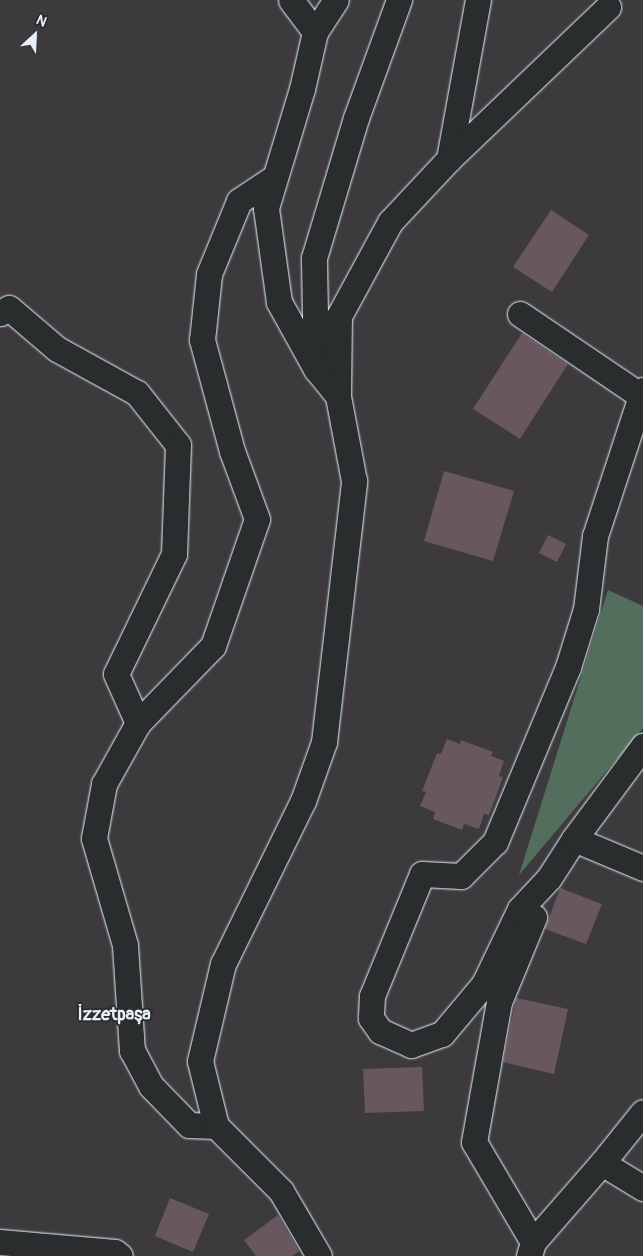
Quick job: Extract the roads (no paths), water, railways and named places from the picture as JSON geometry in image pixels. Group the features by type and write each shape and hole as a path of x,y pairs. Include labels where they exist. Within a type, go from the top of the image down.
{"street":[{"path":"290,0 315,32"},
{"path":"336,0 315,32 266,208 279,302 316,369 338,396"},
{"path":"316,369 314,258 356,118 399,0"},
{"path":"449,159 478,0"},
{"path":"319,1256 281,1191 216,1126 200,1061 223,964 303,801 324,742 354,482 338,396 338,316 390,222 449,159 608,7"},
{"path":"216,1126 190,1125 151,1086 132,1050 125,945 94,838 104,784 138,723 213,646 257,519 232,451 202,340 209,274 239,202 275,177"},
{"path":"0,312 9,308 57,349 137,393 178,445 174,554 116,674 138,723"},
{"path":"520,314 642,393 595,536 586,609 568,667 495,842 461,876 422,874 372,996 371,1018 380,1031 411,1045 442,1034 484,984 520,909 549,878 574,839 643,746"},
{"path":"574,839 643,868"},
{"path":"549,878 499,1002 474,1142 531,1249 643,1112"},
{"path":"602,1163 643,1188"},
{"path":"0,1242 115,1252 120,1256"}],"district":[{"name":"İzzetpaşa","path":"114,1015"}]}
